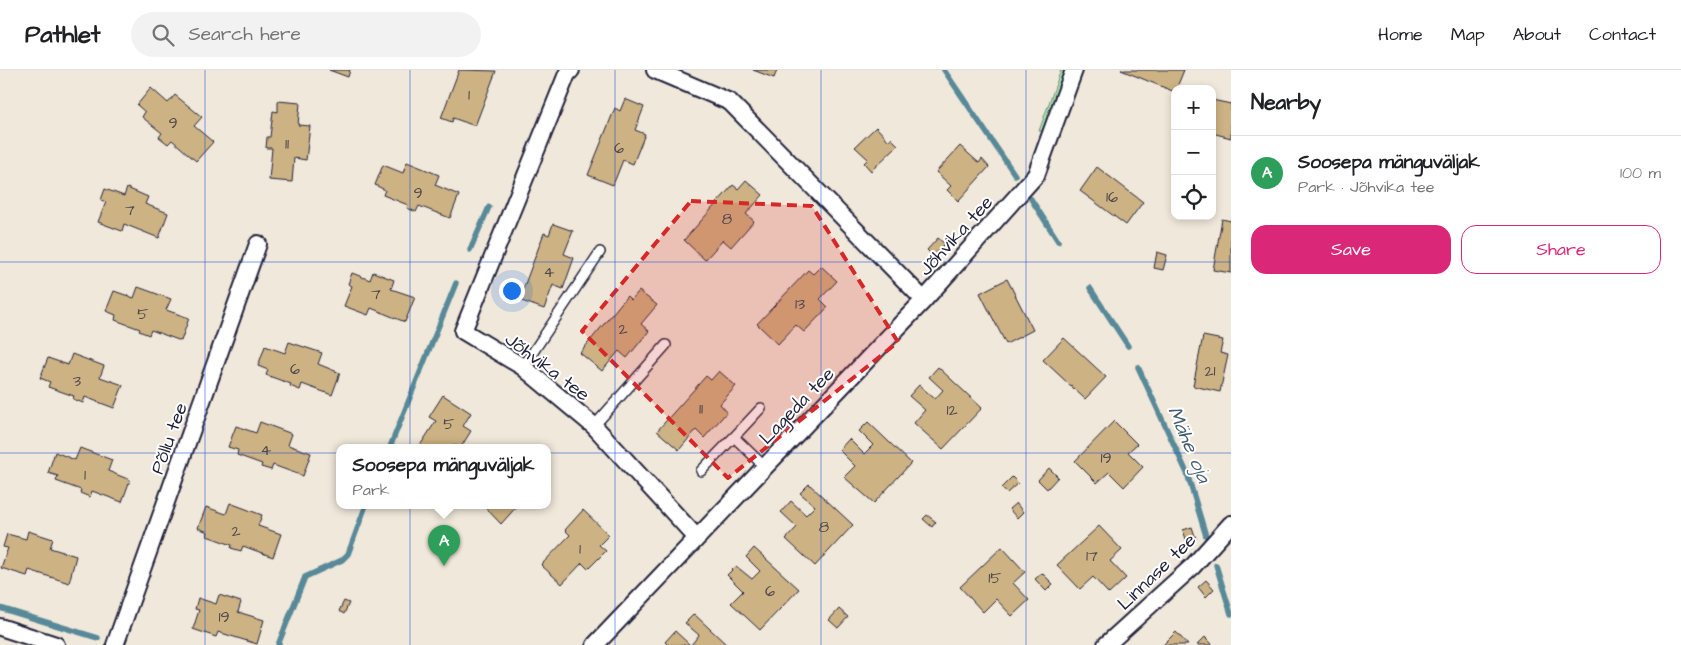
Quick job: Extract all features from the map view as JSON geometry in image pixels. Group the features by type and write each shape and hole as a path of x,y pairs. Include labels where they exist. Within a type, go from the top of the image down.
{"street":[{"name":"Jõhvika tee","path":"655,70 730,102 924,300 1036,175 1074,70"},
{"name":"Jõhvika tee","path":"564,72 463,331 523,367 594,426 697,538"},
{"name":"Põllu tee","path":"115,645 258,244"},
{"name":"Lageda tee","path":"697,538 924,300"},
{"name":"Linnase tee","path":"1106,645 1193,566 1231,524"},
{"path":"595,645 697,538"},
{"path":"0,627 56,645"}],"lane":[{"path":"523,367 600,252"},
{"path":"594,426 666,344"},
{"path":"700,471 761,408"},
{"path":"734,437 765,467"}],"highlighted area":[{"path":"691,201 812,206 898,342 728,478 582,331"}],"green space":[{"path":"1061,70 1065,70 1047,123 1043,131 1039,131"}],"building":[{"path":"329,70 350,70 348,77"},
{"path":"459,70 496,71 475,126 453,118 452,122 441,118"},
{"path":"753,70 777,70 774,78"},
{"path":"1121,70 1184,70 1178,85 1171,85 1171,90"},
{"path":"151,88 168,103 175,95 202,117 194,126 213,142 196,161 172,140 168,144 159,137 162,133 142,117 145,112 137,105"},
{"path":"625,99 644,107 635,130 645,134 633,164 623,160 613,185 588,175 615,108 620,111"},
{"path":"278,101 300,103 298,125 310,126 306,160 294,158 292,182 269,180 272,148 266,148 267,137 270,137 273,111 278,112"},
{"path":"1216,101 1231,104 1231,138 1216,134"},
{"path":"876,127 889,141 891,138 898,145 871,171 864,163 868,159 855,147"},
{"path":"960,146 979,163 982,159 989,167 958,201 947,190 951,186 936,172"},
{"path":"407,162 439,175 435,185 459,195 450,218 419,206 416,212 407,208 408,205 383,195 385,190 375,185 383,165 403,173"},
{"path":"1097,167 1143,202 1126,225 1080,191"},
{"path":"746,180 763,195 746,214 754,221 731,247 723,240 705,260 684,240 733,185 738,189"},
{"path":"127,188 148,197 145,204 168,213 159,238 124,224 122,231 98,222 106,202 101,200 105,189 124,196"},
{"path":"1222,219 1231,221 1231,273 1213,270"},
{"path":"553,224 573,231 564,254 574,258 563,289 553,285 544,309 519,300 544,233 549,235"},
{"path":"938,238 945,244 933,256 927,250"},
{"path":"1157,252 1167,255 1163,270 1154,268"},
{"path":"821,266 837,281 820,299 828,307 804,332 796,325 778,344 757,324 808,270 813,274"},
{"path":"373,272 394,280 391,289 415,297 405,322 371,308 368,315 344,306 352,286 348,284 352,273 370,280"},
{"path":"1007,279 1033,330 1006,344 980,293"},
{"path":"138,287 171,299 166,310 189,318 181,341 151,330 149,335 139,331 140,329 115,320 116,315 106,311 114,291 134,298"},
{"path":"639,291 657,305 641,324 649,331 627,358 619,351 602,371 580,353 627,296 631,300"},
{"path":"1203,336 1223,340 1220,353 1228,355 1220,392 1193,386"},
{"path":"1064,338 1106,377 1085,399 1043,360"},
{"path":"289,342 322,353 318,364 340,373 332,395 302,384 300,390 290,386 291,384 266,375 268,370 258,366 265,346 285,353"},
{"path":"72,354 104,366 100,377 123,385 114,408 85,397 83,403 73,399 74,396 48,387 50,382 40,378 48,358 68,365"},
{"path":"938,367 982,408 943,449 914,423 925,410 909,396 919,385 935,399 943,390 929,377"},
{"path":"719,371 736,386 720,404 727,412 704,438 696,430 679,450 657,431 706,376 711,380"},
{"path":"443,395 471,413 463,426 471,431 463,444 421,444 436,421 429,417"},
{"path":"1114,421 1137,444 1128,452 1143,467 1124,487 1109,472 1097,483 1075,461"},
{"path":"260,422 292,434 288,445 311,453 303,476 273,465 271,470 261,467 262,464 237,455 238,450 228,447 236,426 256,433"},
{"path":"868,422 911,463 874,503 844,477 855,466 839,450 849,439 864,454 873,445 859,431"},
{"path":"80,448 112,460 108,471 130,480 122,502 92,491 90,497 80,493 81,490 56,481 58,476 48,473 55,452 75,460"},
{"path":"1049,468 1058,477 1047,489 1038,480"},
{"path":"1012,477 1018,483 1007,493 1001,488"},
{"path":"809,484 853,525 815,566 786,539 797,527 781,512 791,501 806,515 815,506 800,493"},
{"path":"230,503 262,515 258,526 281,534 273,557 243,546 241,551 231,548 232,545 207,536 208,532 198,528 206,507 226,514"},
{"path":"1016,503 1023,512 1017,518 1009,509"},
{"path":"487,509 514,509 501,524"},
{"path":"583,510 609,535 599,545 606,551 588,569 582,563 562,584 541,565 570,535 565,530"},
{"path":"927,515 936,522 932,527 923,519"},
{"path":"1099,526 1122,550 1110,561 1126,578 1109,594 1093,577 1080,589 1057,565"},
{"path":"1192,527 1196,539 1187,542 1183,530"},
{"path":"28,531 53,539 50,548 76,556 69,583 29,570 27,576 1,568 8,548 3,547 7,534 26,539"},
{"path":"1002,547 1025,572 1013,583 1029,600 1012,616 996,599 983,612 960,587"},
{"path":"754,548 799,589 760,630 731,603 743,591 727,575 736,566 752,579 760,571 746,557"},
{"path":"1042,573 1053,584 1046,591 1035,579"},
{"path":"1206,580 1214,589 1206,597 1198,587"},
{"path":"219,595 241,602 238,612 264,620 257,644 218,632 216,637 193,629 199,610 195,609 198,598 216,604"},
{"path":"344,601 349,603 344,614 339,611"},
{"path":"839,609 848,617 838,628 829,620"},
{"path":"694,614 727,645 691,645 699,635 685,623"},
{"path":"675,631 690,645 668,645 665,642"},
{"path":"1176,632 1188,645 1163,645"},
{"path":"1205,637 1213,645 1197,645"}],"waterway":[{"name":"Mähe oja","path":"944,70 1015,175"},
{"name":"Mähe oja","path":"1031,199 1058,241"},
{"path":"470,250 489,207"},
{"path":"391,444 456,283"},
{"name":"Mähe oja","path":"1090,288 1128,346"},
{"name":"Mähe oja","path":"1138,367 1187,473 1206,536"},
{"path":"278,645 305,577 342,560 348,554 365,509"},
{"name":"Mähe oja","path":"1216,565 1231,614"},
{"path":"0,608 98,638"}],"place":[{"name":"Soosepa mänguväljak","path":"444,566"}]}
